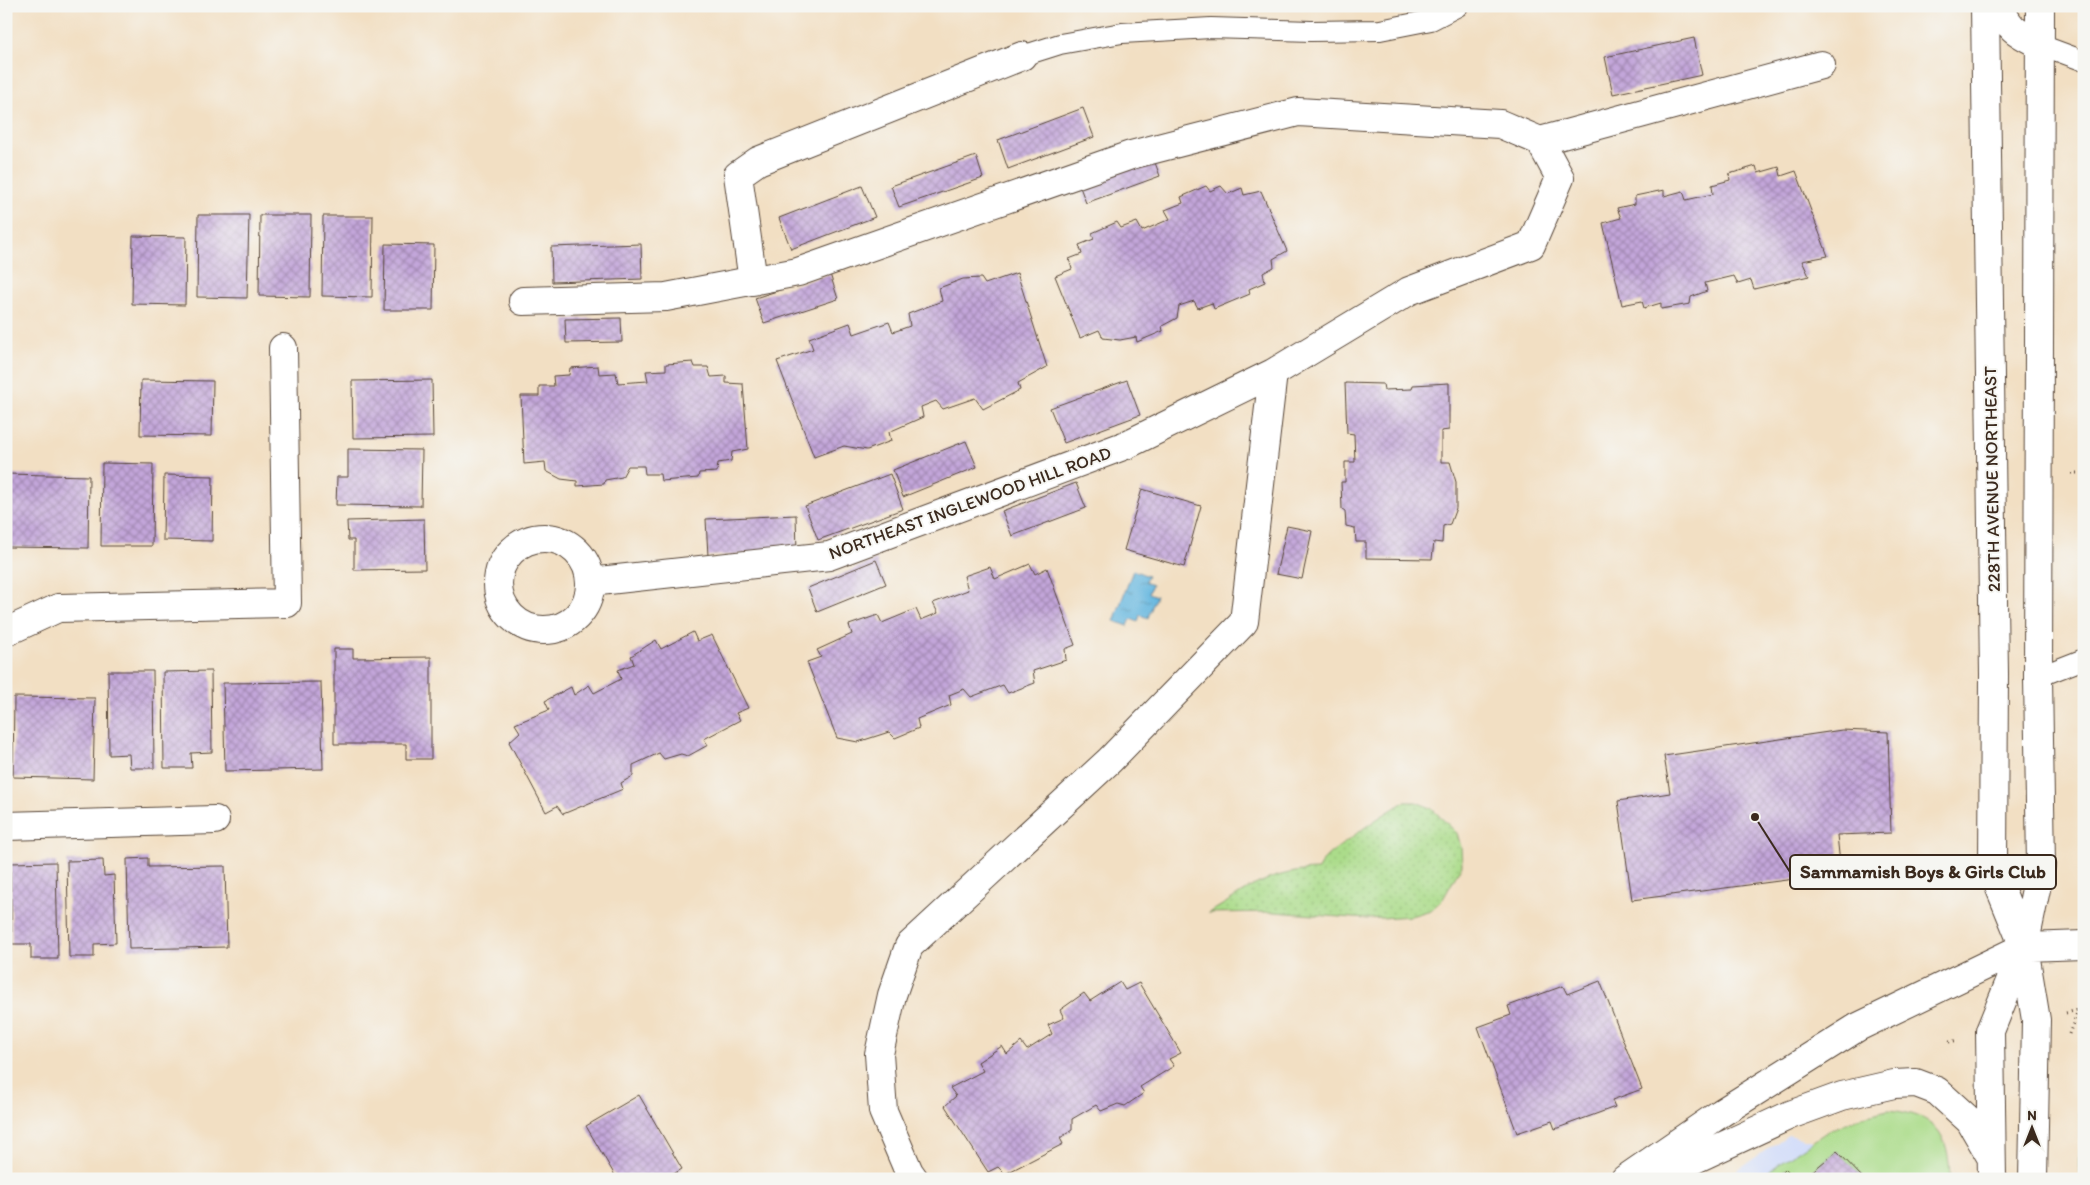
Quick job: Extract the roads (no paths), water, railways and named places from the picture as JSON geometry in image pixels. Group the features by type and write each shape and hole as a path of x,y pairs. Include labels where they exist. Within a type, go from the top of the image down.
{"street":[{"name":"228TH AVENUE NORTHEAST","path":"1985,6 1994,674 1993,871 2024,947 2036,1020 2034,1179"},
{"path":"2001,6 2004,19 2011,28 2041,45"},
{"name":"228TH AVENUE NORTHEAST","path":"1992,1169 1990,1032 2024,947 2041,865 2038,677 2040,6"},
{"path":"754,281 738,175 758,160 1022,56"},
{"path":"523,301 666,297 798,272 1130,155 1298,112 1500,124 1540,141 1821,65"},
{"name":"NORTHEAST INGLEWOOD HILL ROAD","path":"590,582 829,556 1126,445 1273,373 1409,291 1532,245 1560,178 1540,141"},
{"path":"6,632 58,608 288,602 283,348"},
{"path":"914,1179 883,1111 879,1054 892,995 909,946 1110,760 1244,622 1273,373"},
{"path":"6,826 215,820"},
{"path":"1625,1179 1721,1113 1858,1027 2024,947 2084,945"},
{"path":"1652,1179 1790,1115 1842,1096 1894,1084 1916,1083 1937,1091 1970,1121 1992,1169"}],"lane":[{"path":"1022,56 1060,44 1122,33 1211,28 1311,31 1380,30 1431,20 1458,6"},
{"path":"2041,45 2084,61"},
{"path":"2038,677 2084,660"}],"water":[{"path":"1133,570 1148,576 1145,582 1152,585 1149,593 1156,596 1148,618 1140,615 1138,622 1131,619 1128,626 1114,621"}],"place":[{"name":"Sammamish Boys & Girls Club","path":"1755,817"}]}
